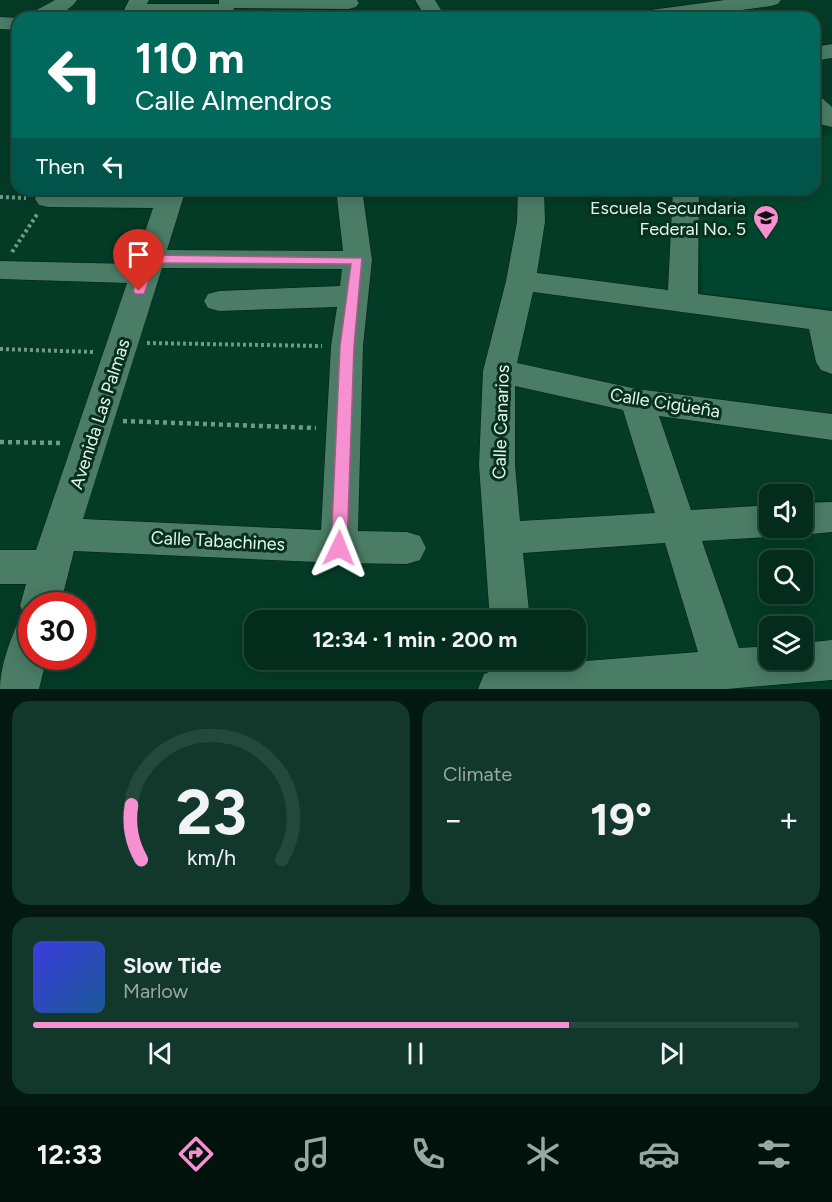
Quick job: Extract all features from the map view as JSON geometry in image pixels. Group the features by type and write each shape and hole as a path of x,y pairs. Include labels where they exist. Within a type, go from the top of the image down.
{"street":[{"path":"48,12 67,0"},
{"path":"139,0 134,10 349,3"},
{"path":"687,12 771,0"},
{"path":"820,109 832,120"},
{"name":"Avenida Las Palmas","path":"44,592 55,550 171,195"},
{"path":"339,548 347,346 358,260 350,195"},
{"name":"Calle Canarios","path":"509,610 497,465 499,371 521,281 531,222 531,195"},
{"path":"682,301 686,195"},
{"path":"3,266 147,267 358,260"},
{"path":"521,281 827,322 832,362"},
{"path":"219,301 353,296"},
{"name":"Calle Cigüeña","path":"499,371 638,401 832,427"},
{"path":"638,401 725,670"},
{"path":"813,518 832,517"},
{"path":"503,538 759,522"},
{"name":"Calle Tabachines","path":"0,567 55,550 407,548"},
{"path":"512,681 725,670 832,660"},
{"path":"18,689 23,670"}],"path":[{"path":"3,266 49,195"},
{"path":"0,349 347,346"},
{"path":"0,442 94,432 344,429"}],"shaded area":[{"name":"Escuela Secundaria Federal No. 5","path":"832,134 832,308 703,293 697,195 820,195 820,137"}],"place":[{"name":"Escuela Secundaria Federal No. 5","path":"766,241"}],"route":[{"path":"139,291 150,259 358,260 347,346 339,548"}]}
